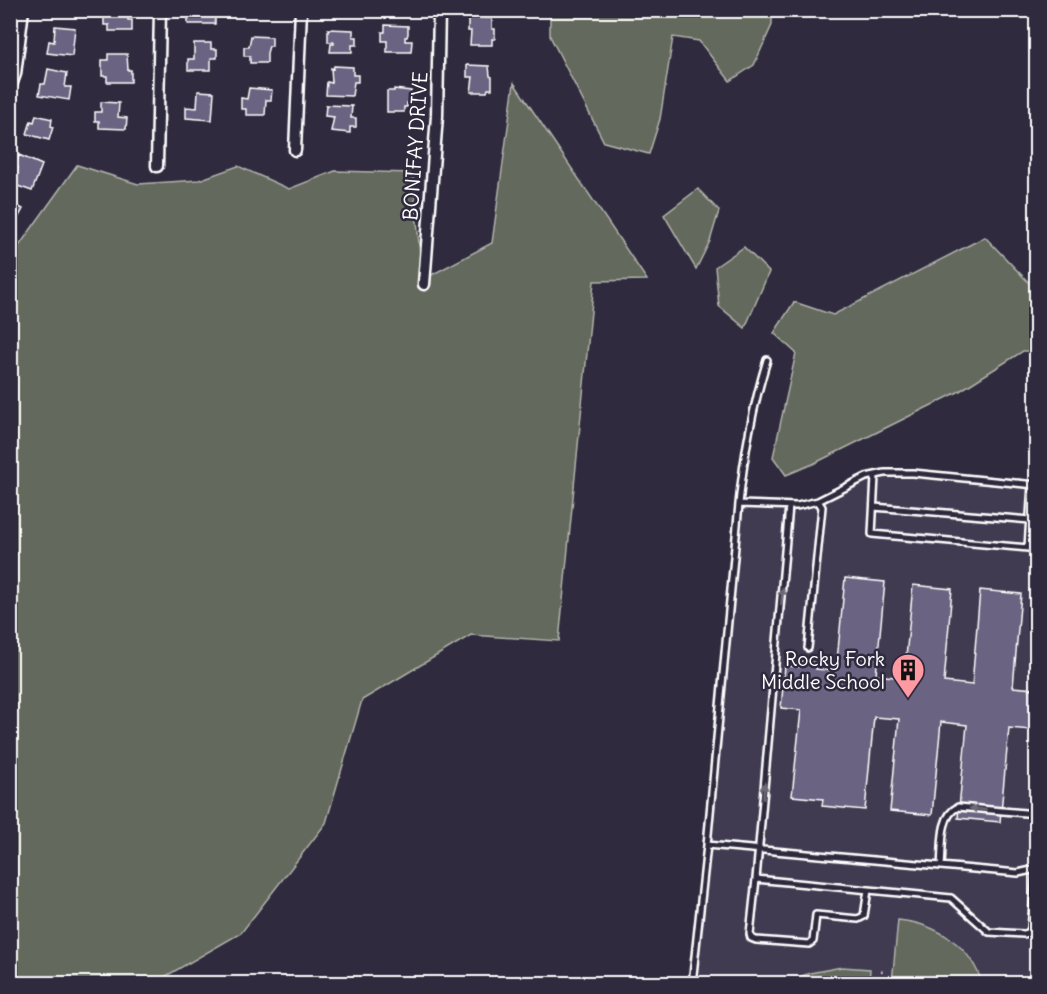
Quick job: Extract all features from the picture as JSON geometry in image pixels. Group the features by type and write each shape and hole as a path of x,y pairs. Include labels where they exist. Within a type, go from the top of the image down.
{"street":[{"path":"10,88 15,74 23,10"},
{"path":"157,166 160,10"},
{"path":"295,150 301,10"},
{"name":"BONIFAY DRIVE","path":"424,284 437,116 440,10"}],"lane":[{"path":"693,984 744,450 756,395 767,360"},
{"path":"739,504 789,506 818,501 851,483 885,473 913,473 1034,484 1027,548 872,534 875,476"},
{"path":"808,648 822,507 818,501"},
{"path":"789,506 751,938 809,944 813,940 816,915 858,919 864,916 868,890"},
{"path":"874,507 1030,520"},
{"path":"941,866 945,820 951,810 958,807 1036,814"},
{"path":"707,845 1018,873 1036,869 1031,929 1024,934 989,932 951,898 756,879"}],"path":[{"path":"881,984 882,967"}],"shaded area":[{"path":"913,473 1036,484 1036,983 694,984 739,504 775,507 818,501 875,476"}],"green space":[{"path":"550,11 772,11 772,25 754,65 730,81 699,41 673,37 660,119 649,154 604,142 550,36"},
{"path":"514,83 647,280 594,281 559,641 471,635 362,700 326,823 241,933 154,983 11,984 11,257 77,165 138,184 199,180 238,166 289,189 335,171 413,173 422,280 492,243"},
{"path":"698,189 719,211 710,241 696,269 664,215"},
{"path":"985,237 1036,290 1036,351 1023,351 958,392 813,464 786,475 773,457 796,353 774,333 794,302 833,315"},
{"path":"744,247 769,272 745,328 719,306 715,267"},
{"path":"898,920 926,926 950,939 969,958 982,983 892,983"},
{"path":"842,967 870,969 869,983 784,983 810,973"}],"building":[{"path":"109,10 128,10 128,20 132,20 132,31 109,31 109,25 104,25 104,17 109,17"},
{"path":"188,10 220,10 215,11 215,24 188,24"},
{"path":"468,17 492,18 495,39 492,39 492,45 470,45 471,31 468,31"},
{"path":"385,25 408,26 405,41 412,41 411,52 387,52 387,41 382,41"},
{"path":"55,26 75,28 72,56 47,53 49,41 54,42"},
{"path":"328,29 353,30 353,37 357,37 357,45 352,45 352,52 330,52 331,44 334,42 328,42"},
{"path":"251,36 272,37 272,46 269,46 267,53 267,63 250,63 250,56 244,56 244,47 249,47"},
{"path":"194,43 211,43 211,49 217,49 217,58 211,58 211,70 188,70 188,59 194,59"},
{"path":"108,54 127,54 131,82 107,82 107,76 102,76 102,60 108,60"},
{"path":"467,65 489,66 492,89 488,89 487,92 471,92 473,77 467,77"},
{"path":"334,66 353,67 353,75 358,75 358,82 354,82 352,96 326,95 327,82 332,83 331,68 333,69"},
{"path":"48,69 67,73 65,87 71,87 69,100 39,95 41,84 45,84"},
{"path":"249,88 272,90 271,100 266,100 265,115 246,115 246,109 241,109 241,98 247,99"},
{"path":"394,89 411,91 411,103 407,103 404,112 387,112 387,91 394,91"},
{"path":"198,91 214,92 212,120 186,118 186,107 197,108"},
{"path":"101,102 119,103 118,117 127,118 126,129 99,128 99,121 95,121 95,112 101,112"},
{"path":"326,105 352,106 351,118 356,118 356,127 350,127 350,133 331,131 334,117 325,116"},
{"path":"36,115 52,119 51,126 53,127 49,140 27,134 31,121 34,122"},
{"path":"19,155 42,165 32,191 12,184 18,168 14,167"},
{"path":"10,202 23,209 13,227 10,226"},
{"name":"Rocky Fork Middle School","path":"845,578 885,582 876,675 904,678 913,585 952,589 944,682 972,685 980,590 1021,594 1013,687 1034,689 1031,730 1009,728 1000,822 958,818 967,725 941,722 932,815 890,811 899,719 874,717 865,810 822,806 823,799 792,796 801,710 781,708 785,666 800,667 801,661 817,663 816,669 836,671"}],"place":[{"name":"Rocky Fork Middle School","path":"908,699"}]}
